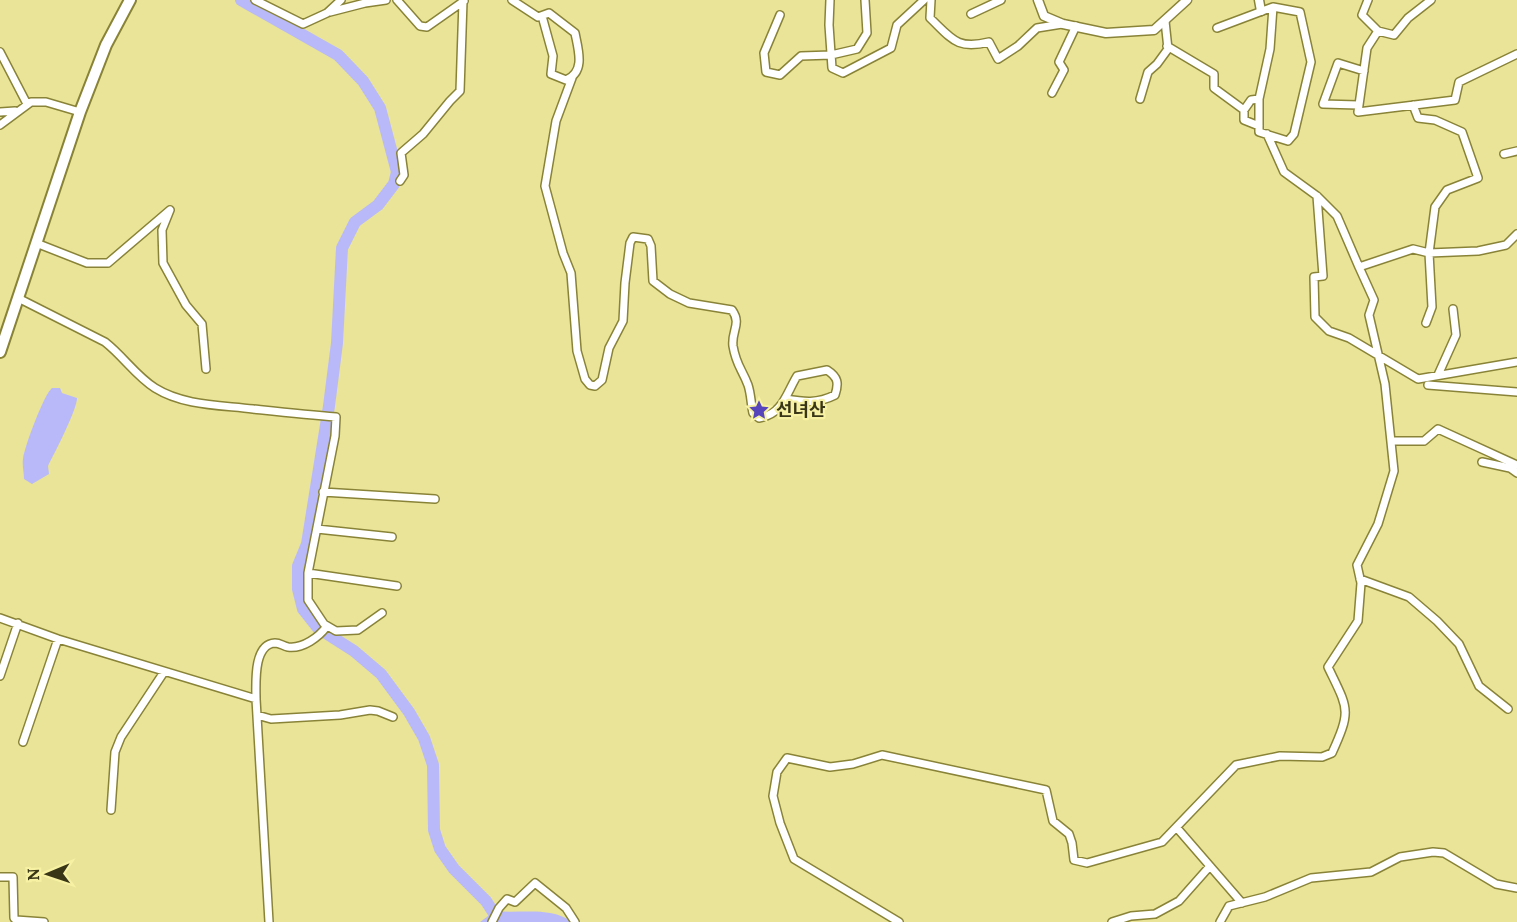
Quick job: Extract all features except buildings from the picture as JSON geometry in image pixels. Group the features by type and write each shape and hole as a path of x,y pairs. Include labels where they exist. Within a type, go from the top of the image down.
{"main road":[{"path":"0,352 4,324 18,298 80,112 106,45 130,0"}],"street":[{"path":"255,0 303,24 327,13 386,0"},
{"path":"327,13 341,0"},
{"path":"397,0 420,26 427,27 464,1"},
{"path":"512,0 538,17 549,13 575,33 580,61 556,121 545,186 563,253 571,273 577,351 585,379 590,385 595,386 602,380 609,348 623,321 624,283 630,243 633,237 639,237 648,239 651,246 653,281 670,294 689,303 732,310 737,317 737,325 732,337 735,362 748,386 753,413 759,418 768,417 782,406 785,399 797,376 827,370 835,376 838,385 835,395 829,398 814,403 785,399"},
{"path":"830,0 832,68 843,73 891,48 897,25 924,0"},
{"path":"780,15 764,53 766,72 780,75 801,56 831,56 857,49 867,33 865,0"},
{"path":"931,0 930,18 956,43 972,46 989,42 998,59 1018,46 1037,28 1063,24"},
{"path":"971,14 1001,0"},
{"path":"1038,0 1044,16 1063,24 1106,33 1154,30 1187,0"},
{"path":"1259,0 1262,11"},
{"path":"1368,0 1362,15 1378,32 1394,35 1408,18 1431,0"},
{"path":"400,182 404,175 401,153 423,134 460,91 464,1"},
{"path":"1217,28 1272,7 1300,12 1311,62 1294,134 1288,141 1259,132 1259,99 1270,49 1272,7"},
{"path":"542,16 553,56 552,74 566,81 572,78"},
{"path":"1140,99 1148,72 1168,49 1165,21"},
{"path":"1052,93 1064,70 1059,62 1076,26"},
{"path":"1378,32 1366,48 1358,112 1455,100 1459,82 1517,54"},
{"path":"1167,46 1214,74 1214,88 1244,110"},
{"path":"0,51 27,104"},
{"path":"1358,105 1323,104 1338,63 1364,71"},
{"path":"1259,99 1251,100 1244,110 1244,120 1259,126"},
{"path":"0,125 31,102 46,102 80,112"},
{"path":"1413,105 1418,118 1435,120 1462,132 1478,178 1447,190 1435,207 1429,253 1432,307 1426,323"},
{"path":"0,112 17,111"},
{"path":"899,922 794,859 780,824 773,796 777,772 787,758 830,767 853,764 882,755 1046,790 1053,821 1069,834 1074,860 1087,863 1162,842 1236,765 1280,756 1322,757 1332,753 1344,727 1347,709 1328,667 1358,621 1360,579 1357,565 1378,524 1394,471 1391,441 1385,384 1369,315 1374,300 1337,216 1317,196 1284,172 1267,134"},
{"path":"1504,154 1517,151"},
{"path":"1317,196 1323,276 1314,277 1316,316 1329,331 1349,338 1418,379 1517,362"},
{"path":"36,243 87,263 108,263 170,210 162,230 163,263 186,305 202,324 207,369"},
{"path":"1359,267 1413,249 1429,253 1478,251 1506,245 1517,234"},
{"path":"18,298 105,342 116,350 142,378 174,397 199,403 336,417 335,436 308,573 308,600 324,624 336,631 358,630 382,613"},
{"path":"1438,375 1456,335 1453,309"},
{"path":"1428,385 1517,392"},
{"path":"1391,441 1424,441 1438,429 1517,465"},
{"path":"1482,462 1510,468 1517,473"},
{"path":"323,492 435,499"},
{"path":"317,529 392,537"},
{"path":"308,573 397,586"},
{"path":"1360,579 1409,597 1437,621 1459,644 1479,686 1508,709"},
{"path":"0,618 58,639 256,699"},
{"path":"0,676 18,623"},
{"path":"270,922 256,675 261,651 267,644 276,643 288,647 301,645 320,635 327,627"},
{"path":"23,742 58,639"},
{"path":"111,810 116,752 121,737 164,672"},
{"path":"257,715 271,719 340,715 370,710 393,717"},
{"path":"1177,828 1242,903"},
{"path":"1220,922 1229,906 1265,897 1311,878 1371,872 1401,857 1433,852 1444,853 1496,884 1517,888"},
{"path":"1113,922 1131,916 1155,914 1179,901 1210,866"},
{"path":"0,877 13,877 14,918 44,922"},
{"path":"492,922 507,899 515,902 535,883 566,908 575,922"}],"water":[{"path":"52,388 60,388 62,393 77,398 76,404 48,466 49,474 32,484 24,479 24,453 40,410"},
{"path":"495,911 545,912 572,922 480,922"}],"waterway":[{"path":"241,0 338,55 363,81 380,108 397,172 394,184 378,205 355,222 342,248 337,343 329,406 307,544 298,566 298,589 303,609 318,628 354,651 381,674 409,712 424,738 433,765 434,830 440,849 454,869 486,901 497,918 504,920"}],"place":[{"name":"선녀산","path":"759,410"}]}
